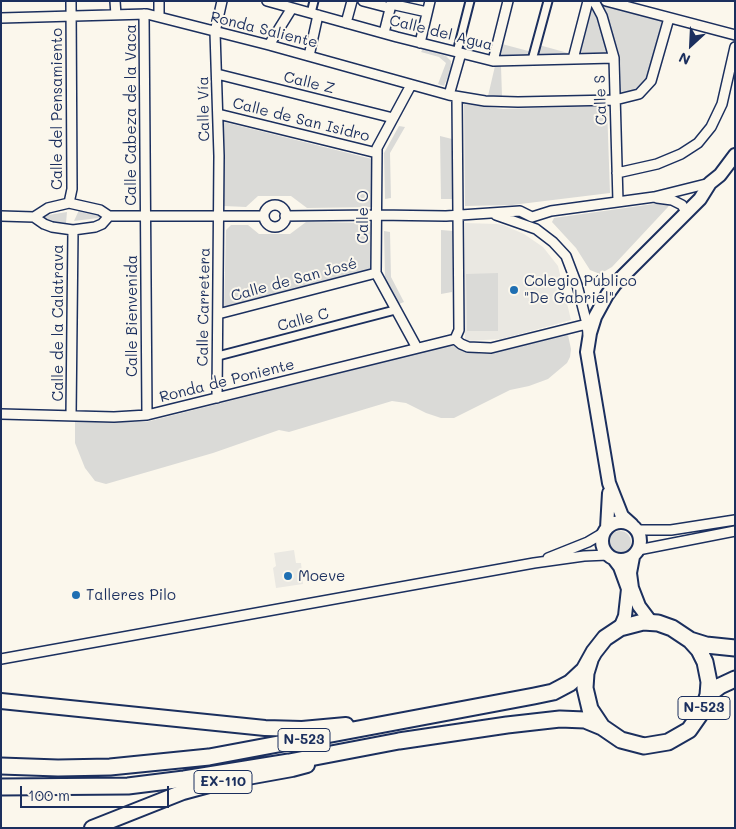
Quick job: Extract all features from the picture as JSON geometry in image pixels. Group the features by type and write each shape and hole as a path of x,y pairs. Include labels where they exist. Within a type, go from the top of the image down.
{"highway":[{"name":"N-523","path":"1,766 110,767 209,757 553,692 570,684 584,670 599,644 620,628 635,623 651,622 672,628 690,640 699,650 705,662 709,682 708,695 703,710 694,724 682,735 668,742 652,746 636,745 614,736 602,727 585,720 560,719 507,725 358,749 184,780 128,786 1,787"},
{"name":"N-523","path":"690,640 706,645 735,648"},
{"name":"N-523","path":"590,660 586,674 586,695 590,709 602,727"},
{"name":"N-523","path":"708,695 720,686 735,679"}],"main road":[{"path":"620,628 625,616 628,593 620,567 602,544 606,530 609,483 588,347 595,317 606,295 615,284 700,198 710,183 720,175 735,155"},
{"path":"609,483 622,516 634,528 640,539 630,573 632,588 639,606 651,622"},
{"path":"606,530 612,525 622,522 634,528"},
{"path":"611,557 621,560 636,553"},
{"path":"1,701 265,728 302,729 409,720"},
{"name":"EX-110","path":"92,828 183,792 220,782 292,769 358,749"}],"street":[{"name":"Calle del Pensamiento","path":"70,202 72,189 71,1"},
{"path":"116,1 116,15"},
{"path":"159,1 159,16"},
{"name":"Calle Vía","path":"219,216 215,32 222,1"},
{"path":"310,56 314,1"},
{"path":"346,23 352,1"},
{"path":"363,1 391,4 428,12"},
{"path":"420,43 430,1"},
{"path":"470,1 459,52 453,96 459,330 455,339 468,347 491,348 584,325"},
{"path":"493,61 508,1"},
{"path":"532,60 548,1"},
{"path":"573,59 588,1"},
{"name":"Calle S","path":"594,1 602,16 614,58 618,202"},
{"path":"606,1 735,35"},
{"name":"Calle del Agua","path":"272,2 384,34 493,61 614,58"},
{"path":"384,34 391,4"},
{"path":"269,45 292,8"},
{"name":"Ronda Saliente","path":"1,18 144,14 159,16 453,96 485,101 518,102 615,100 639,94 651,81 669,18"},
{"name":"Calle Cabeza de la Vaca","path":"144,14 145,216"},
{"path":"617,173 657,164 681,154 698,143 711,127 722,104 735,47"},
{"name":"Calle Z","path":"217,74 393,118"},
{"name":"Calle O","path":"411,85 377,148 376,272 417,348"},
{"name":"Calle de San Isidro","path":"218,114 377,153"},
{"path":"529,221 545,213 654,197 710,183"},
{"path":"654,197 672,200 682,205 686,212"},
{"path":"1,216 34,216 48,208 70,202 100,210 109,216 264,216"},
{"path":"276,205 284,210 286,216 281,225 275,226 266,222 264,216 267,208 276,205"},
{"path":"286,216 457,215 491,213 529,221 543,227 551,234 566,256 577,285 588,347"},
{"path":"543,227 545,213"},
{"path":"34,216 44,224 52,227 73,230 95,227 102,224 109,216"},
{"name":"Calle Bienvenida","path":"145,216 147,415"},
{"name":"Calle Carretera","path":"218,398 219,216"},
{"path":"529,221 566,256"},
{"name":"Calle de la Calatrava","path":"71,416 73,230"},
{"name":"Calle de San José","path":"218,314 376,272"},
{"name":"Calle C","path":"218,356 395,310"},
{"name":"Ronda de Poniente","path":"1,414 114,417 147,415 455,339"},
{"path":"634,528 671,530 735,520"},
{"path":"534,563 588,542 606,530"},
{"path":"636,553 735,531"},
{"path":"1,659 534,563 584,556 611,557"}],"shaded area":[{"path":"603,6 662,21 646,79 640,86 631,91 621,93 621,64"},
{"path":"591,7 598,21 607,50 604,54 582,54 581,51"},
{"path":"502,44 532,52 531,56 501,57 499,54"},
{"path":"539,45 568,53 568,55 536,56"},
{"path":"423,49 446,56 451,61 451,69 444,86 438,84 446,63 439,57 421,52"},
{"path":"495,66 501,66 502,96 488,96"},
{"path":"464,104 503,109 607,106 610,193 512,205 465,206"},
{"path":"224,122 372,159 373,207 307,208 291,196 258,196 246,207 224,206"},
{"path":"399,126 405,127 390,153 391,198 385,199 384,153"},
{"path":"440,136 452,139 453,199 441,199"},
{"path":"670,203 668,207 612,267 600,274 590,270 576,248 552,222 554,218"},
{"path":"79,210 97,213 101,216 74,221"},
{"path":"67,212 66,223 46,220 42,216"},
{"path":"306,222 373,223 374,272 224,309 226,230 231,225 248,225 259,234 290,234"},
{"name":"Colegio Público \"De Gabriel\"","path":"465,223 503,225 524,234 543,247 558,266 571,320 502,339 465,341"},
{"path":"441,230 453,231 452,292 441,294"},
{"path":"384,231 390,232 391,277 404,302 399,304 385,278"},
{"path":"498,273 498,331 467,331 466,274"},
{"path":"568,335 571,349 570,357 567,363 548,379 510,390 454,418 441,418 406,403 392,401 289,432 279,430 213,453 106,484 95,481 85,468 75,443 75,420 146,422 448,346 456,345 481,354 489,354"},
{"path":"620,531 628,534 631,542 628,550 620,553 612,550 609,542 612,534"},
{"name":"Moeve","path":"294,550 296,563 301,563 303,584 276,588 273,568 276,566 274,553"}],"place":[{"name":"Colegio Público \"De Gabriel\"","path":"514,290"},
{"name":"Moeve","path":"288,576"},
{"name":"Talleres Pilo","path":"76,595"}]}
